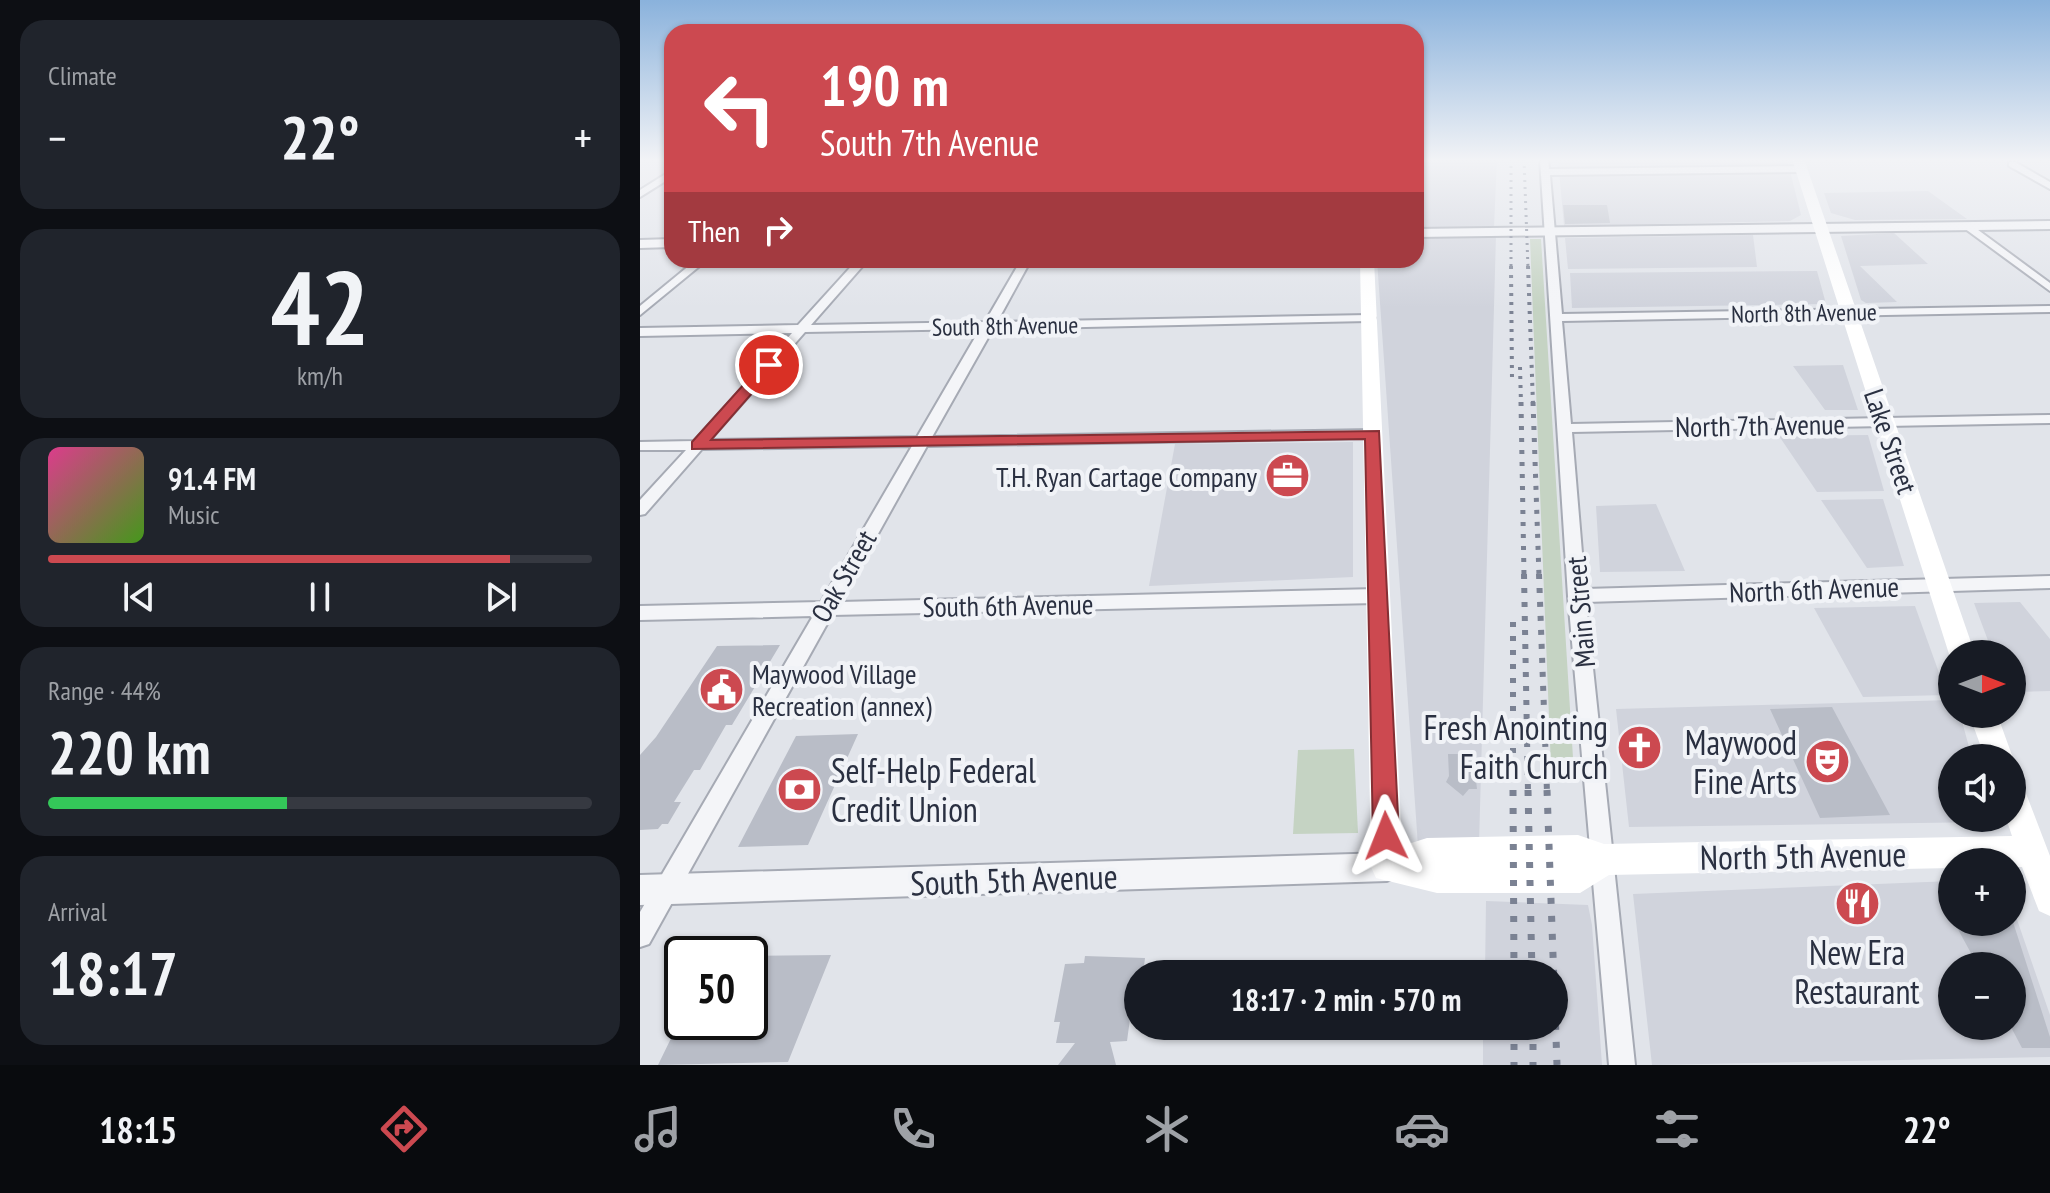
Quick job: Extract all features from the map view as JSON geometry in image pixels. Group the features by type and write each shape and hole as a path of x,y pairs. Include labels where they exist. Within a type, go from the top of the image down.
{"main road":[{"name":"Lake Street","path":"1814,209 1957,640"},
{"path":"1367,268 1387,867"},
{"path":"2026,820 2042,851 2050,900"},
{"name":"North 5th Avenue","path":"1530,864 1580,877 1604,860 2042,851"},
{"name":"South 5th Avenue","path":"1387,867 1437,877 1530,864"}],"street":[{"name":"Main Street","path":"1548,209 1577,596 1622,1065"},
{"path":"1424,233 2050,225"},
{"path":"1967,226 2050,288"},
{"path":"640,244 664,243"},
{"path":"640,312 692,268"},
{"path":"640,510 856,268"},
{"name":"Oak Street","path":"640,935 652,890 825,609 1022,268"},
{"name":"North 8th Avenue","path":"1558,318 2050,309"},
{"name":"South 8th Avenue","path":"640,332 1369,318"},
{"name":"North 7th Avenue","path":"1566,428 2050,419"},
{"path":"640,446 1373,434"},
{"name":"North 6th Avenue","path":"1577,596 2050,582"},
{"name":"South 6th Avenue","path":"640,613 1377,596"},
{"name":"South 5th Avenue","path":"652,890 1387,867"}],"shaded area":[{"path":"1424,209 1495,209 1494,227 1424,228"},
{"path":"1562,209 1799,209 1801,215 1790,221 1564,226"},
{"path":"1829,209 1953,209 1967,219 1855,220 1831,213"},
{"path":"1894,233 1928,264 1860,266 1897,302 1866,303 1861,300 1841,236"},
{"path":"1496,235 1479,844 1418,846 1378,268 1424,268 1424,237"},
{"path":"1753,235 1757,267 1568,269 1565,238"},
{"path":"1817,271 1826,304 1572,308 1570,273"},
{"path":"1843,365 1858,410 1825,410 1793,366"},
{"path":"1868,435 1884,491 1817,492 1779,436"},
{"path":"1353,442 1353,577 1149,586 1175,444"},
{"path":"1883,499 1904,566 1867,568 1821,500"},
{"path":"1656,504 1685,571 1600,572 1596,506"},
{"path":"2020,602 2050,639 2050,691 2026,692 2026,640 1988,640 1974,603"},
{"path":"1915,606 1938,670 1938,695 1863,697 1814,608"},
{"path":"1938,700 1938,728 1964,728 1968,744 1938,744 1938,823 1629,827 1616,709"},
{"path":"1938,882 1938,936 2023,936 2050,1015 2050,1057 1652,1065 1633,894"},
{"path":"1486,901 1588,905 1602,1065 1483,1065 1483,1040 1568,1040 1568,960 1485,960"}],"green space":[{"path":"1530,239 1541,239 1574,774 1551,767"},
{"path":"1354,749 1358,833 1293,834 1298,750"}],"building":[{"path":"1563,209 1608,209 1610,223 1565,224"},
{"name":"Maywood Village Recreation (annex)","path":"780,645 732,725 726,725 700,770 694,770 674,802 681,802 668,824 662,824 658,829 640,830 640,755 656,737 717,646"},
{"name":"Maywood Fine Arts","path":"1832,707 1890,815 1820,818 1770,709"},
{"name":"Self-Help Federal Credit Union","path":"858,734 808,845 738,847 796,736"},
{"path":"1448,754 1473,754 1477,789 1469,789 1463,796 1446,782 1449,776"},
{"path":"1962,936 2018,936 2023,952 1970,952"},
{"path":"831,955 788,1062 658,1065 670,1040 768,1040 768,956"},
{"path":"1085,956 1145,958 1124,960 1124,1040 1127,1040 1110,1042 1116,1065 1058,1065 1075,1043 1056,1043 1060,1022 1054,1022 1065,964 1084,963"},
{"path":"2026,962 2050,1037 2050,1048 2022,1048 2018,1040 2026,1040"}],"railway":[{"path":"1511,209 1511,266"},
{"path":"1526,209 1528,268"},
{"path":"1511,266 1512,378"},
{"path":"1528,266 1533,404"},
{"path":"1520,367 1521,404"},
{"path":"1521,402 1524,576"},
{"path":"1533,402 1539,576"},
{"path":"1524,574 1528,792"},
{"path":"1539,574 1547,792"},
{"path":"1513,622 1513,790"},
{"path":"1513,790 1514,960"},
{"path":"1528,790 1532,960"},
{"path":"1547,790 1557,1065"},
{"path":"1514,1040 1514,1065"},
{"path":"1533,1040 1533,1065"}],"place":[{"name":"T.H. Ryan Cartage Company","path":"1288,476"},
{"name":"Maywood Village Recreation (annex)","path":"721,689"},
{"name":"Fresh Anointing Faith Church","path":"1639,747"},
{"name":"Maywood Fine Arts","path":"1828,762"},
{"name":"Self-Help Federal Credit Union","path":"800,790"},
{"name":"New Era Restaurant","path":"1857,904"}],"route":[{"path":"769,365 698,445 1373,434 1386,836"}]}
